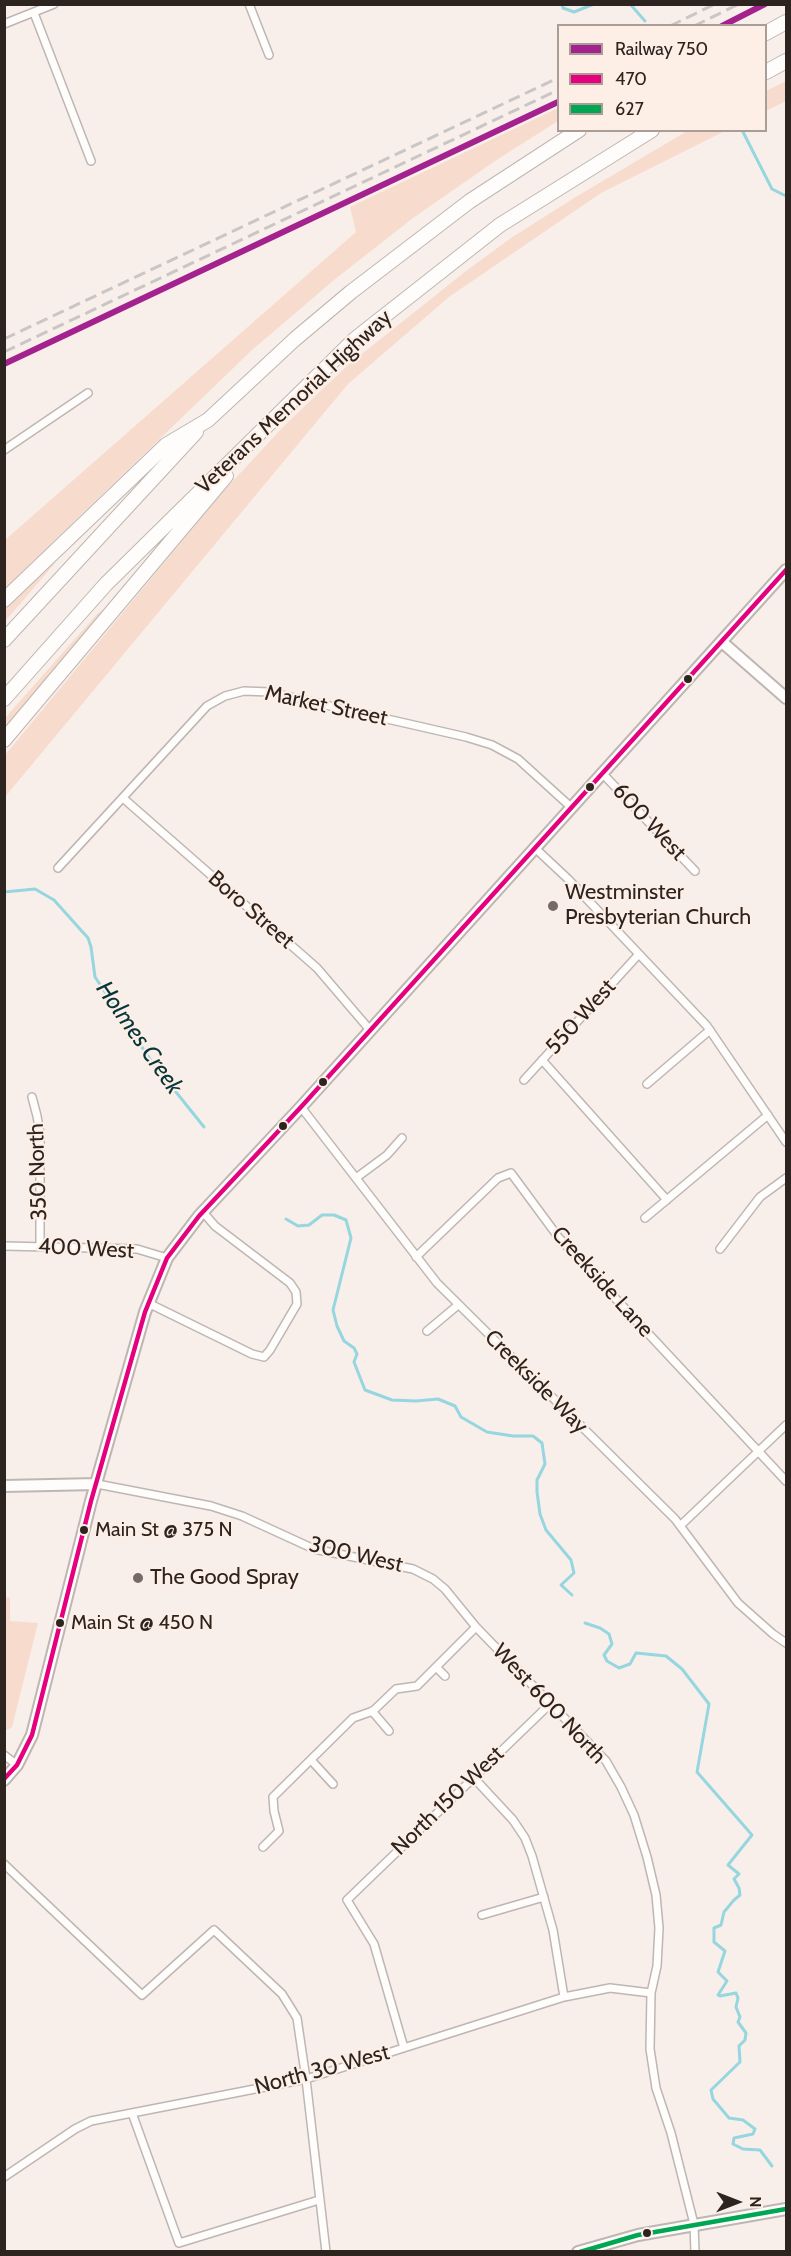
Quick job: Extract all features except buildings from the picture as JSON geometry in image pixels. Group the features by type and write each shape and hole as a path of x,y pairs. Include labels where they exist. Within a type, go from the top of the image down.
{"highway":[{"path":"767,32 786,22"},
{"path":"767,71 786,61"},
{"name":"Veterans Memorial Highway","path":"4,640 208,420 328,310 421,236 576,132"},
{"name":"Veterans Memorial Highway","path":"4,699 106,584 355,339 500,225 649,132"},
{"path":"4,740 273,419"},
{"path":"4,600 166,445 208,420"}],"main road":[{"path":"4,1780 17,1765 32,1735 97,1484 148,1304 167,1258 203,1212 722,642 784,577"},
{"path":"722,642 786,698"},
{"name":"300 West","path":"4,1486 97,1484"},
{"path":"578,2252 638,2235 786,2209"}],"street":[{"path":"4,24 54,4"},
{"path":"249,4 269,55"},
{"path":"34,13 92,161"},
{"path":"4,450 88,393"},
{"name":"Market Street","path":"58,868 207,706 225,696 244,691 269,692 492,745 518,759 572,808"},
{"name":"600 West","path":"603,774 695,871"},
{"name":"Boro Street","path":"123,798 317,968 370,1030"},
{"path":"535,848 568,879 710,1030 786,1142"},
{"name":"550 West","path":"524,1080 639,954"},
{"path":"647,1084 710,1030"},
{"path":"542,1060 667,1200"},
{"name":"350 North","path":"32,1097 40,1133 40,1247"},
{"name":"Creekside Way","path":"301,1107 437,1284 681,1525 738,1604 786,1642"},
{"path":"645,1218 768,1114"},
{"path":"356,1178 387,1155 402,1138"},
{"name":"Creekside Lane","path":"416,1257 498,1178 511,1173 559,1238 786,1481"},
{"path":"720,1249 760,1197 786,1178"},
{"path":"148,1304 252,1354 264,1357 270,1350 297,1304 296,1292 290,1283 215,1226 203,1212"},
{"name":"400 West","path":"4,1246 136,1249 167,1258"},
{"path":"427,1331 458,1305"},
{"path":"681,1525 786,1425"},
{"name":"300 West","path":"97,1484 211,1506 242,1516 314,1549 413,1569 445,1588 476,1627"},
{"path":"262,1847 279,1831 273,1797 353,1718 372,1711 396,1689 417,1686 476,1627"},
{"name":"West 600 North","path":"476,1627 606,1761 634,1815 656,1895 659,1928 657,1966 651,1993 650,2049 656,2088 671,2133 694,2224 695,2252"},
{"path":"436,1667 444,1676"},
{"name":"North 150 West","path":"404,2048 374,1944 347,1900 551,1703"},
{"path":"372,1711 389,1731"},
{"path":"4,1755 17,1765"},
{"path":"311,1760 333,1784"},
{"path":"473,1777 513,1820 525,1838 553,1930 564,1998"},
{"path":"4,1864 142,1995 214,1930 282,1994 297,2018 326,2252"},
{"path":"482,1915 544,1897"},
{"name":"North 30 West","path":"4,2176 75,2129 92,2121 306,2079 564,1998 610,1988 651,1993"},
{"path":"132,2113 179,2243 318,2200"}],"shaded area":[{"path":"786,81 786,101 767,110 767,90"},
{"path":"557,108 557,122 413,218 334,280 252,350 5,588 5,540 356,232 350,207"},
{"path":"686,132 723,132 601,193 449,297 348,384 5,797 5,755 221,494 284,426 348,365 466,271 511,238"},
{"path":"55,563 5,621 5,607 50,565"},
{"path":"105,608 5,727 5,718 97,614"},
{"path":"5,1597 10,1598 10,1621 38,1623 12,1727 5,1731"}],"waterway":[{"path":"562,4 563,8 574,12 594,4"},
{"path":"630,4 645,21"},
{"path":"743,132 772,189 786,196"},
{"name":"Holmes Creek","path":"4,892 35,889 54,900 88,938 95,977 152,1062 204,1127"},
{"name":"Holmes Creek","path":"286,1219 298,1226 309,1225 322,1215 334,1215 346,1220 351,1238 333,1310 344,1341 354,1348 357,1354 354,1362 365,1390 392,1400 438,1399 455,1406 461,1417 487,1432 533,1436 542,1443 545,1464 537,1480 540,1514 546,1530 571,1560 574,1573 561,1585 572,1595"},
{"name":"Holmes Creek","path":"585,1623 609,1634 612,1644 604,1655 607,1661 619,1668 630,1664 636,1653 666,1656 682,1669 709,1704 697,1772 752,1835 728,1865 739,1874 734,1879 740,1895 724,1912 721,1925 714,1928 714,1942 725,1951 718,1972 727,1981 718,1995 736,1993 738,1998 736,2007 740,2017 738,2022 746,2033 745,2040 739,2046 740,2062 711,2090 713,2099 729,2118 743,2120 755,2129 753,2134 734,2138 733,2144 743,2149 760,2150 772,2166"}],"railway":[{"path":"674,24 715,4"},
{"path":"698,24 739,4"},
{"path":"4,339 557,78"},
{"path":"4,352 557,90"}],"rail line":[{"name":"750","path":"726,24 765,4"},
{"name":"750","path":"4,364 557,102"}],"transit line":[{"name":"470","path":"4,1779 17,1765 32,1735 91,1501 145,1312 167,1258 199,1216 301,1107 786,570"},
{"name":"627","path":"580,2252 638,2235 786,2209"}],"place":[{"name":"Westminster Presbyterian Church","path":"553,906"},
{"name":"Main St @ 375 N","path":"84,1530"},
{"name":"The Good Spray","path":"138,1578"},
{"name":"Main St @ 450 N","path":"60,1623"}]}
